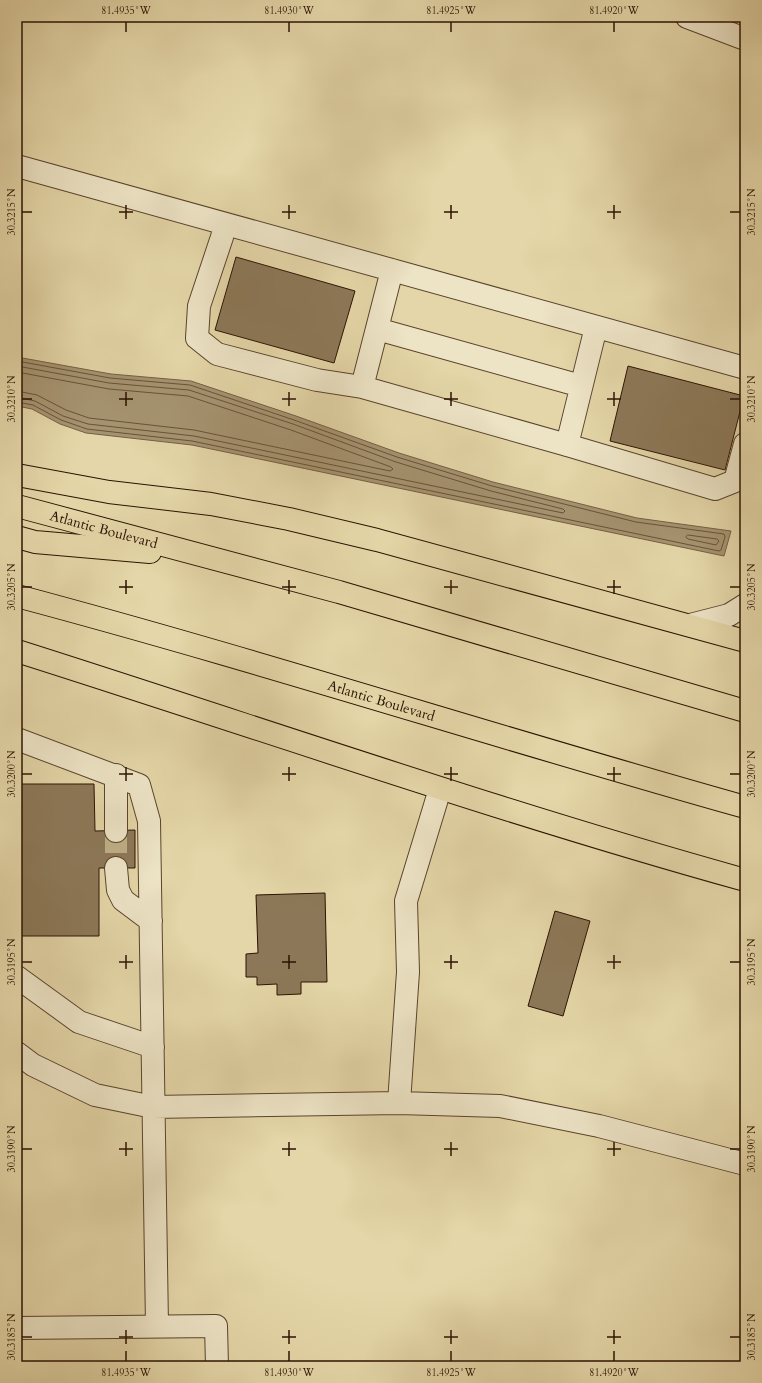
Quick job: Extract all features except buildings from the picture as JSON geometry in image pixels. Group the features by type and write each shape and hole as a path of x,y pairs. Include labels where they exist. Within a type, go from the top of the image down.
{"highway":[{"path":"17,474 109,492 212,504 289,519 377,540 745,641"},
{"name":"Atlantic Boulevard","path":"17,506 339,592 745,711"},
{"path":"17,537 34,542 209,557"},
{"name":"Atlantic Boulevard","path":"17,596 313,678 630,775 745,807"},
{"path":"17,651 440,789 628,848 745,880"}],"street":[{"path":"687,17 745,39"},
{"path":"17,166 745,368"},
{"path":"225,224 199,306 198,338 217,354 316,380 362,387 715,489 735,481 745,444"},
{"path":"362,387 392,270"},
{"path":"567,445 596,327"},
{"path":"377,329 581,386"},
{"path":"690,626 729,615 745,605"},
{"path":"17,739 139,785 149,821 157,1326"},
{"path":"116,776 116,831"},
{"path":"399,1103 408,972 406,901 440,789"},
{"path":"116,868 118,890 123,900 151,921"},
{"path":"17,977 79,1022 153,1047"},
{"path":"17,1053 33,1065 95,1095 153,1107 399,1103 500,1106 599,1126 745,1164"},
{"path":"17,1328 216,1326 217,1366"}],"water":[{"path":"17,357 111,374 191,381 296,416 399,453 493,482 637,518 731,531 724,556 192,445 86,433 60,424 32,409 17,406"}],"tunnel":[{"path":"116,831 116,868"}]}
